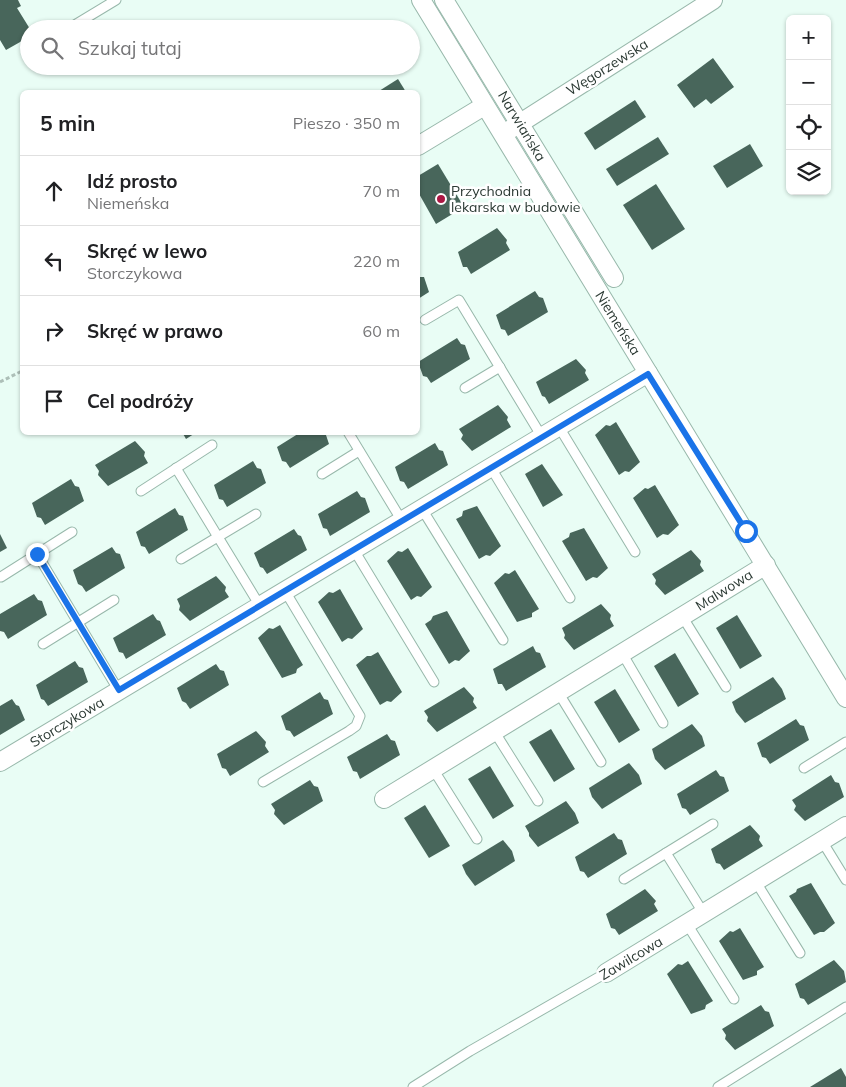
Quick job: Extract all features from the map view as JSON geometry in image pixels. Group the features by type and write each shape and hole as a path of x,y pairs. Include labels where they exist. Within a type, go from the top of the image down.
{"street":[{"name":"Niemeńska","path":"421,0 846,698"},
{"name":"Narwiańska","path":"444,0 614,278"},
{"name":"Węgorzewska","path":"502,134 713,0"},
{"path":"420,145 484,106"},
{"name":"Storczykowa","path":"0,762 648,374"},
{"name":"Malwowa","path":"384,799 766,565"},
{"name":"Zawilcowa","path":"606,973 846,826"}],"lane":[{"path":"83,20 116,0"},
{"path":"425,320 459,300 542,437"},
{"path":"465,388 500,367"},
{"path":"559,427 635,552"},
{"path":"350,435 402,521"},
{"path":"141,491 212,445"},
{"path":"322,474 359,451"},
{"path":"176,468 260,606"},
{"path":"491,468 570,598"},
{"path":"422,509 503,640"},
{"path":"181,559 256,514"},
{"path":"1,576 72,532"},
{"path":"354,550 434,682"},
{"path":"37,554 119,690"},
{"path":"263,782 349,731 356,726 360,716 285,592"},
{"path":"43,644 114,600"},
{"name":"Malwowa","path":"682,616 726,687"},
{"path":"622,653 664,723"},
{"path":"558,692 601,762"},
{"path":"494,731 538,801"},
{"path":"804,768 846,742"},
{"path":"433,769 477,839"},
{"path":"624,879 713,824"},
{"path":"822,841 846,880"},
{"path":"666,853 704,914"},
{"path":"756,882 800,953"},
{"path":"687,924 734,999"},
{"name":"Zawilcowa","path":"413,1087 470,1051 606,973"},
{"path":"718,1087 846,1007"}],"path":[{"path":"0,382 20,372"}],"building":[{"path":"0,0 18,0 21,6 17,8 24,20 20,20 20,42 6,50 0,40"},
{"path":"713,58 734,87 711,104 706,99 694,108 677,85"},
{"path":"398,79 405,90 381,90"},
{"path":"635,100 646,117 595,150 584,133"},
{"path":"658,137 669,154 617,186 606,169"},
{"path":"750,144 763,166 727,188 713,166"},
{"name":"Przychodnia lekarska w budowie","path":"438,164 464,207 436,224 420,196 420,175"},
{"path":"656,184 685,229 652,250 623,205"},
{"path":"497,228 507,240 506,243 510,250 471,274 467,267 463,267 458,252"},
{"path":"420,277 424,277 429,292 420,298"},
{"path":"535,291 539,297 543,298 548,312 508,336 505,330 501,329 496,315"},
{"path":"457,338 461,344 465,345 470,359 431,383 427,377 423,376 420,361"},
{"path":"576,359 586,370 585,373 589,380 549,404 545,397 542,396 536,382"},
{"path":"498,405 508,417 507,420 511,427 472,451 461,439 463,435 459,429"},
{"path":"616,422 640,462 629,472 625,471 619,475 595,435 606,425 610,426"},
{"path":"184,435 192,435 186,439"},
{"path":"296,435 326,435 329,444 290,468 286,462 282,461 277,447"},
{"path":"135,441 145,452 144,456 148,463 108,486 98,475 99,471 95,465"},
{"path":"435,443 439,450 443,451 448,465 408,489 404,482 400,481 395,467"},
{"path":"253,461 257,468 261,469 266,483 227,507 223,500 219,499 214,485"},
{"path":"542,464 563,495 543,507 525,474"},
{"path":"71,479 75,486 79,487 84,501 45,525 41,518 37,517 32,503"},
{"path":"655,485 679,525 668,535 663,534 657,538 633,498 645,488 648,489"},
{"path":"357,491 361,497 365,498 370,512 330,536 327,529 323,528 318,514"},
{"path":"477,506 501,546 490,556 486,555 479,559 456,519 462,516 463,511"},
{"path":"175,508 179,515 183,516 188,530 149,554 145,547 141,546 136,532"},
{"path":"584,528 608,568 597,578 593,577 586,581 562,541 569,537 570,533"},
{"path":"294,529 301,536 307,550 267,574 260,567 254,553"},
{"path":"0,534 7,548 0,552"},
{"path":"112,547 116,553 120,554 125,568 86,592 78,584 73,570"},
{"path":"408,548 432,587 421,597 417,596 411,600 387,561 398,551 402,552"},
{"path":"691,550 701,561 700,565 704,571 665,595 655,584 656,580 652,574"},
{"path":"515,570 539,609 532,613 532,617 517,622 494,583 505,573 509,574"},
{"path":"216,576 226,587 225,591 229,597 190,621 179,610 180,606 177,599"},
{"path":"340,589 363,629 352,639 348,638 342,642 318,602 329,592 333,593"},
{"path":"34,594 38,600 42,601 47,615 8,639 4,632 0,631 0,614"},
{"path":"601,604 611,615 610,619 614,626 574,650 564,638 565,635 562,628"},
{"path":"447,611 470,651 459,661 455,660 449,664 425,624 433,616"},
{"path":"153,614 160,621 166,635 126,659 123,653 119,652 113,638"},
{"path":"737,615 762,656 740,669 716,628"},
{"path":"280,625 303,665 297,669 296,673 282,678 258,638 269,628 273,629"},
{"path":"533,646 536,652 540,653 546,667 506,691 502,684 498,684 493,669"},
{"path":"378,652 402,692 391,702 387,701 380,705 356,665 367,656"},
{"path":"675,653 699,694 678,707 654,666"},
{"path":"75,661 79,667 83,668 88,682 48,706 41,699 36,685"},
{"path":"216,664 220,670 224,671 229,685 190,709 182,701 177,688"},
{"path":"773,677 782,689 786,699 745,723 736,712 732,702"},
{"path":"464,687 474,698 473,702 477,708 437,732 427,721 428,717 424,711"},
{"path":"615,689 640,730 619,743 594,702"},
{"path":"320,692 324,699 328,700 333,714 294,737 290,731 286,730 281,716"},
{"path":"12,699 19,706 25,720 0,735 0,706"},
{"path":"796,719 800,725 804,726 809,740 770,764 766,758 762,757 757,743"},
{"path":"692,724 702,736 705,746 665,770 655,759 652,749"},
{"path":"551,729 575,769 554,782 529,742"},
{"path":"256,731 266,742 265,746 269,752 230,776 226,769 222,768 217,754"},
{"path":"387,734 391,740 395,741 400,755 360,779 357,772 353,771 347,757"},
{"path":"629,763 639,775 642,784 602,809 592,797 589,788"},
{"path":"490,766 514,806 493,819 468,779"},
{"path":"716,770 720,776 724,777 729,791 690,815 686,809 682,808 677,794"},
{"path":"831,775 835,782 839,783 844,797 805,821 794,810 796,806 792,800"},
{"path":"310,780 314,786 318,787 323,801 284,825 274,814 275,810 271,804"},
{"path":"566,801 575,813 579,823 538,847 529,836 525,826"},
{"path":"425,805 450,846 429,858 404,818"},
{"path":"750,825 760,836 759,840 763,846 724,870 720,864 716,863 711,849"},
{"path":"614,833 618,839 622,840 627,854 588,878 584,872 580,871 575,857"},
{"path":"503,840 512,851 515,861 475,886 462,865"},
{"path":"811,883 835,923 824,932 814,935 789,896 796,892 797,889"},
{"path":"645,889 656,901 654,904 658,911 619,935 615,929 611,928 606,914"},
{"path":"740,928 764,967 757,971 757,975 743,980 719,941 730,931 733,932"},
{"path":"834,960 844,971 846,982 808,1005 804,999 800,998 795,984"},
{"path":"688,961 713,1001 706,1005 705,1009 691,1014 667,974 678,964 682,965"},
{"path":"761,1005 765,1011 769,1012 774,1026 735,1050 725,1039 726,1035 722,1029"},
{"path":"841,1068 846,1077 846,1087 810,1087"}],"place":[{"name":"Przychodnia lekarska w budowie","path":"441,199"}],"route":[{"path":"37,554 119,690 648,374 746,531"}]}
